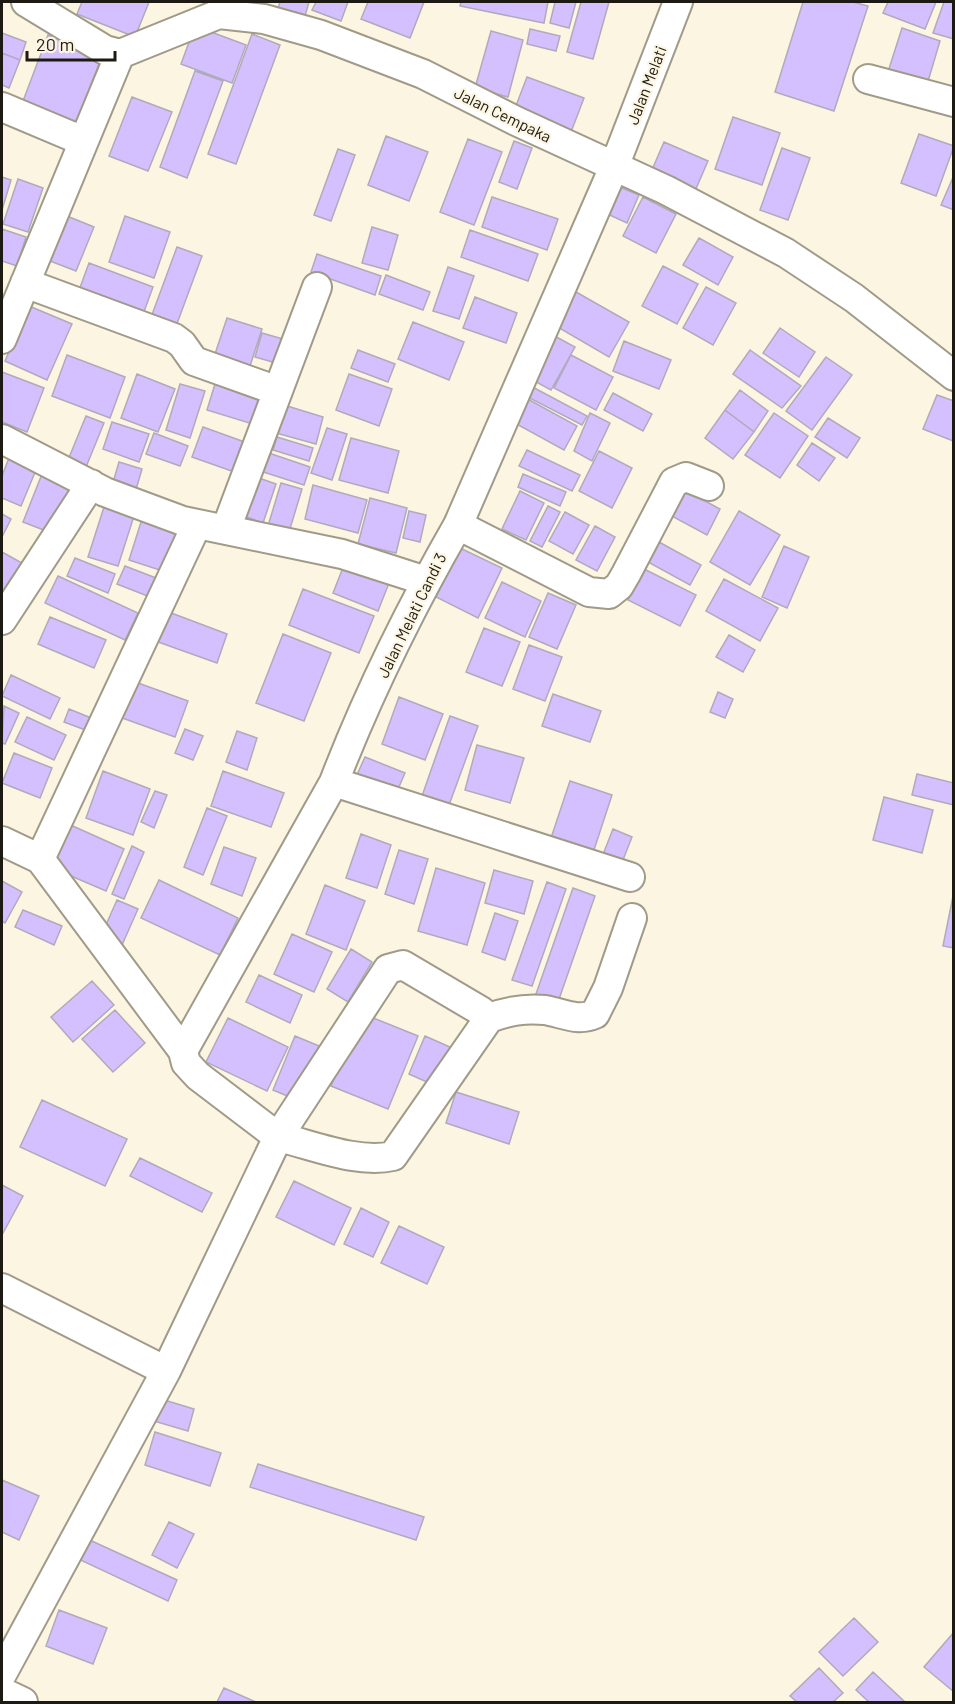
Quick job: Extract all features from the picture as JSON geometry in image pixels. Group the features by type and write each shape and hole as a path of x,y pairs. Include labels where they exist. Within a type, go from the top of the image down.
{"street":[{"path":"2,339 120,54 105,50 26,2"},
{"name":"Jalan Melati","path":"614,168 678,2"},
{"name":"Jalan Cempaka","path":"120,54 221,8 321,35 423,74 614,168 666,190 786,253 854,298 952,371"},
{"path":"868,79 954,102"},
{"path":"2,107 83,141"},
{"name":"Jalan Melati Candi 3","path":"183,1051 334,782 347,748 426,581 458,525 614,168"},
{"path":"25,283 174,338 182,344 194,361 278,391"},
{"path":"226,530 317,287"},
{"path":"2,439 105,492 197,524 342,554 426,581"},
{"path":"458,525 590,592 609,594 623,580 678,478 686,477 709,486"},
{"path":"2,620 91,484"},
{"path":"40,859 197,524"},
{"path":"334,782 630,877"},
{"path":"2,841 40,859 183,1051 186,1063 198,1076 278,1137 380,1159 393,1156 489,1018 512,1010 545,1011 584,1019 595,1014 608,988 632,918"},
{"path":"2,1674 166,1371 278,1137 388,969 403,965 489,1018"},
{"path":"2,1288 166,1371"},
{"path":"2,1692 23,1702"}],"building":[{"path":"82,2 149,2 135,37 77,14"},
{"path":"280,2 309,2 305,16 278,8"},
{"path":"316,2 348,2 341,21 312,10"},
{"path":"368,2 424,2 410,38 361,19"},
{"path":"461,2 548,2 544,23 460,6"},
{"path":"555,2 576,2 569,28 550,23"},
{"path":"581,2 609,2 593,59 567,52"},
{"path":"803,2 853,2 868,6 834,111 775,92"},
{"path":"888,2 936,2 925,29 883,13"},
{"path":"944,2 954,2 954,39 933,33"},
{"path":"195,26 246,45 232,83 181,64"},
{"path":"902,28 940,41 926,88 887,75"},
{"path":"530,29 560,36 556,51 527,44"},
{"path":"491,31 523,40 508,97 475,88"},
{"path":"2,33 26,42 20,60 2,53"},
{"path":"252,34 280,45 236,164 208,154"},
{"path":"48,35 102,56 77,122 23,101"},
{"path":"2,53 20,60 9,88 2,85"},
{"path":"195,71 223,81 187,178 160,167"},
{"path":"527,77 584,98 571,132 514,111"},
{"path":"132,97 172,112 148,171 109,156"},
{"path":"733,117 780,133 762,185 715,169"},
{"path":"919,134 954,146 936,196 901,183"},
{"path":"386,136 428,152 409,201 368,185"},
{"path":"468,139 502,152 474,225 440,212"},
{"path":"514,141 532,148 517,189 499,182"},
{"path":"664,142 708,161 695,191 651,172"},
{"path":"782,148 810,158 788,220 760,210"},
{"path":"338,149 355,155 331,221 314,215"},
{"path":"954,175 954,210 941,205"},
{"path":"2,177 11,180 2,210"},
{"path":"18,179 43,188 28,232 3,224"},
{"path":"610,183 639,195 627,223 599,210"},
{"path":"492,197 558,219 547,250 482,227"},
{"path":"643,197 676,214 656,253 623,236"},
{"path":"62,214 94,227 76,271 45,259"},
{"path":"125,216 170,232 154,278 109,262"},
{"path":"372,227 398,235 388,270 362,263"},
{"path":"2,229 26,237 17,266 2,261"},
{"path":"470,230 538,254 528,281 461,257"},
{"path":"699,238 733,257 718,285 683,265"},
{"path":"177,247 202,256 175,329 150,320"},
{"path":"317,254 381,276 375,295 311,272"},
{"path":"89,263 153,287 142,317 78,293"},
{"path":"663,266 698,284 677,324 642,306"},
{"path":"448,267 474,276 459,319 433,311"},
{"path":"386,275 430,292 423,310 379,294"},
{"path":"706,287 736,303 713,345 683,328"},
{"path":"569,288 629,322 609,357 549,322"},
{"path":"475,297 517,313 506,343 463,328"},
{"path":"29,306 72,324 47,380 5,361"},
{"path":"227,318 262,329 250,366 215,354"},
{"path":"413,322 464,342 449,380 398,359"},
{"path":"780,328 815,352 799,377 763,353"},
{"path":"262,333 290,341 283,365 255,357"},
{"path":"549,333 575,347 551,390 525,376"},
{"path":"624,341 671,360 659,389 613,371"},
{"path":"358,350 395,364 388,382 351,368"},
{"path":"750,350 801,386 782,408 733,374"},
{"path":"67,355 125,377 110,418 52,396"},
{"path":"571,355 613,377 596,410 554,388"},
{"path":"826,357 852,375 812,430 786,411"},
{"path":"2,372 44,388 27,432 2,422"},
{"path":"137,374 175,389 158,432 121,418"},
{"path":"349,374 392,389 379,426 336,410"},
{"path":"525,383 587,416 582,425 520,393"},
{"path":"180,384 205,391 190,438 166,430"},
{"path":"215,384 267,399 259,426 207,410"},
{"path":"740,390 768,411 754,432 725,410"},
{"path":"613,393 652,414 643,431 604,410"},
{"path":"937,395 954,401 953,441 923,429"},
{"path":"524,397 577,426 564,450 511,421"},
{"path":"284,405 323,417 316,444 276,433"},
{"path":"725,410 754,432 733,459 705,438"},
{"path":"590,413 610,423 592,461 574,451"},
{"path":"774,413 808,436 780,478 745,455"},
{"path":"86,416 104,423 86,467 68,460"},
{"path":"828,418 860,438 847,458 815,437"},
{"path":"112,422 149,434 139,462 103,449"},
{"path":"203,427 253,445 243,475 192,457"},
{"path":"327,428 347,434 332,480 311,473"},
{"path":"154,433 188,446 180,466 146,454"},
{"path":"277,437 313,448 309,461 273,450"},
{"path":"351,438 399,451 388,493 339,480"},
{"path":"812,443 835,458 819,481 797,465"},
{"path":"527,450 580,475 572,491 519,466"},
{"path":"263,451 310,467 304,485 257,470"},
{"path":"599,451 632,468 612,508 579,491"},
{"path":"9,458 36,470 21,506 2,498 2,476"},
{"path":"119,462 142,469 135,493 112,486"},
{"path":"44,469 74,481 54,534 23,522"},
{"path":"523,474 566,492 560,506 518,487"},
{"path":"256,477 276,484 263,523 244,516"},
{"path":"281,483 302,489 289,532 268,526"},
{"path":"313,485 367,500 358,533 305,519"},
{"path":"681,488 720,509 707,535 668,514"},
{"path":"520,491 544,503 526,540 502,529"},
{"path":"370,498 407,508 396,553 358,544"},
{"path":"548,506 560,512 542,547 530,541"},
{"path":"104,507 134,516 118,566 88,557"},
{"path":"409,511 426,515 420,542 403,538"},
{"path":"739,511 780,535 750,585 710,562"},
{"path":"565,512 589,525 573,554 549,541"},
{"path":"2,514 11,519 2,537"},
{"path":"142,519 179,530 166,572 129,560"},
{"path":"595,526 615,537 597,571 576,560"},
{"path":"659,542 701,565 690,585 648,562"},
{"path":"784,546 809,557 787,608 762,597"},
{"path":"460,548 502,568 478,618 436,597"},
{"path":"2,552 22,563 3,598 2,597"},
{"path":"75,558 115,574 108,593 67,576"},
{"path":"344,565 389,583 378,611 333,593"},
{"path":"125,566 156,578 150,597 117,584"},
{"path":"644,569 696,595 680,626 628,600"},
{"path":"58,576 138,613 125,640 45,603"},
{"path":"724,579 778,608 760,641 706,611"},
{"path":"502,582 541,601 525,637 485,618"},
{"path":"303,589 374,616 359,653 289,625"},
{"path":"548,593 576,605 557,649 529,637"},
{"path":"158,608 227,634 217,663 147,638"},
{"path":"50,617 106,640 94,668 38,644"},
{"path":"484,628 520,642 502,686 466,672"},
{"path":"283,634 331,653 304,721 256,703"},
{"path":"729,635 755,650 743,672 716,657"},
{"path":"529,645 562,657 545,701 513,689"},
{"path":"11,675 60,698 50,719 2,696"},
{"path":"127,679 188,701 175,737 114,715"},
{"path":"718,692 733,699 725,718 710,712"},
{"path":"553,694 601,711 590,742 542,726"},
{"path":"399,697 443,714 425,760 382,744"},
{"path":"4,706 19,713 5,744 2,743"},
{"path":"69,709 101,722 96,734 64,722"},
{"path":"450,716 478,726 449,805 422,796"},
{"path":"27,717 66,735 54,760 15,742"},
{"path":"185,729 203,736 193,760 175,753"},
{"path":"237,731 257,738 247,770 226,762"},
{"path":"477,745 524,758 510,803 465,790"},
{"path":"14,753 52,768 40,798 2,783"},
{"path":"365,757 405,773 395,796 355,779"},
{"path":"103,771 150,789 133,835 86,818"},
{"path":"223,771 284,793 271,827 211,806"},
{"path":"917,774 954,783 954,805 912,795"},
{"path":"570,781 612,795 591,859 549,844"},
{"path":"155,791 167,795 154,828 141,822"},
{"path":"884,797 933,810 922,853 873,840"},
{"path":"207,808 227,816 203,875 184,867"},
{"path":"66,823 124,849 106,891 48,866"},
{"path":"613,829 632,837 621,865 602,857"},
{"path":"361,834 391,845 377,888 346,878"},
{"path":"132,846 144,852 124,899 112,894"},
{"path":"224,847 256,858 242,896 211,884"},
{"path":"399,850 428,859 414,904 385,894"},
{"path":"436,868 485,883 467,945 418,931"},
{"path":"494,870 533,881 524,914 485,903"},
{"path":"159,880 238,918 220,955 141,918"},
{"path":"2,881 22,892 5,923 2,921"},
{"path":"547,882 566,889 532,986 512,980"},
{"path":"325,885 365,901 346,950 306,934"},
{"path":"573,888 595,896 558,1002 536,994"},
{"path":"954,891 954,948 943,946"},
{"path":"117,900 138,909 122,945 101,936"},
{"path":"23,910 62,926 54,945 15,927"},
{"path":"495,913 518,921 505,960 482,952"},
{"path":"292,934 332,952 314,992 274,974"},
{"path":"351,949 372,962 348,1002 327,989"},
{"path":"259,975 302,995 290,1023 246,1002"},
{"path":"92,981 114,1005 73,1042 51,1017"},
{"path":"115,1010 145,1043 113,1072 82,1039"},
{"path":"361,1013 418,1036 388,1109 331,1086"},
{"path":"228,1018 288,1047 267,1091 206,1062"},
{"path":"295,1036 319,1046 297,1100 273,1090"},
{"path":"425,1036 452,1048 436,1086 409,1074"},
{"path":"456,1092 519,1112 509,1144 446,1123"},
{"path":"42,1100 127,1139 105,1186 20,1147"},
{"path":"140,1158 212,1193 202,1212 130,1176"},
{"path":"294,1181 351,1208 334,1245 276,1217"},
{"path":"2,1185 23,1196 2,1235"},
{"path":"361,1208 389,1222 373,1257 344,1244"},
{"path":"399,1226 444,1247 427,1284 381,1263"},
{"path":"161,1399 194,1409 188,1431 154,1421"},
{"path":"155,1432 221,1453 210,1486 145,1465"},
{"path":"258,1464 424,1517 416,1540 250,1487"},
{"path":"2,1480 39,1496 19,1540 2,1532"},
{"path":"169,1522 194,1534 177,1568 152,1555"},
{"path":"83,1537 177,1580 168,1601 74,1557"},
{"path":"59,1610 107,1628 93,1664 46,1646"},
{"path":"854,1618 878,1642 843,1676 819,1652"},
{"path":"954,1632 954,1692 924,1667"},
{"path":"819,1668 843,1693 833,1702 797,1702 790,1696"},
{"path":"873,1672 905,1702 869,1702 856,1690"},
{"path":"224,1688 256,1702 217,1702"}]}
